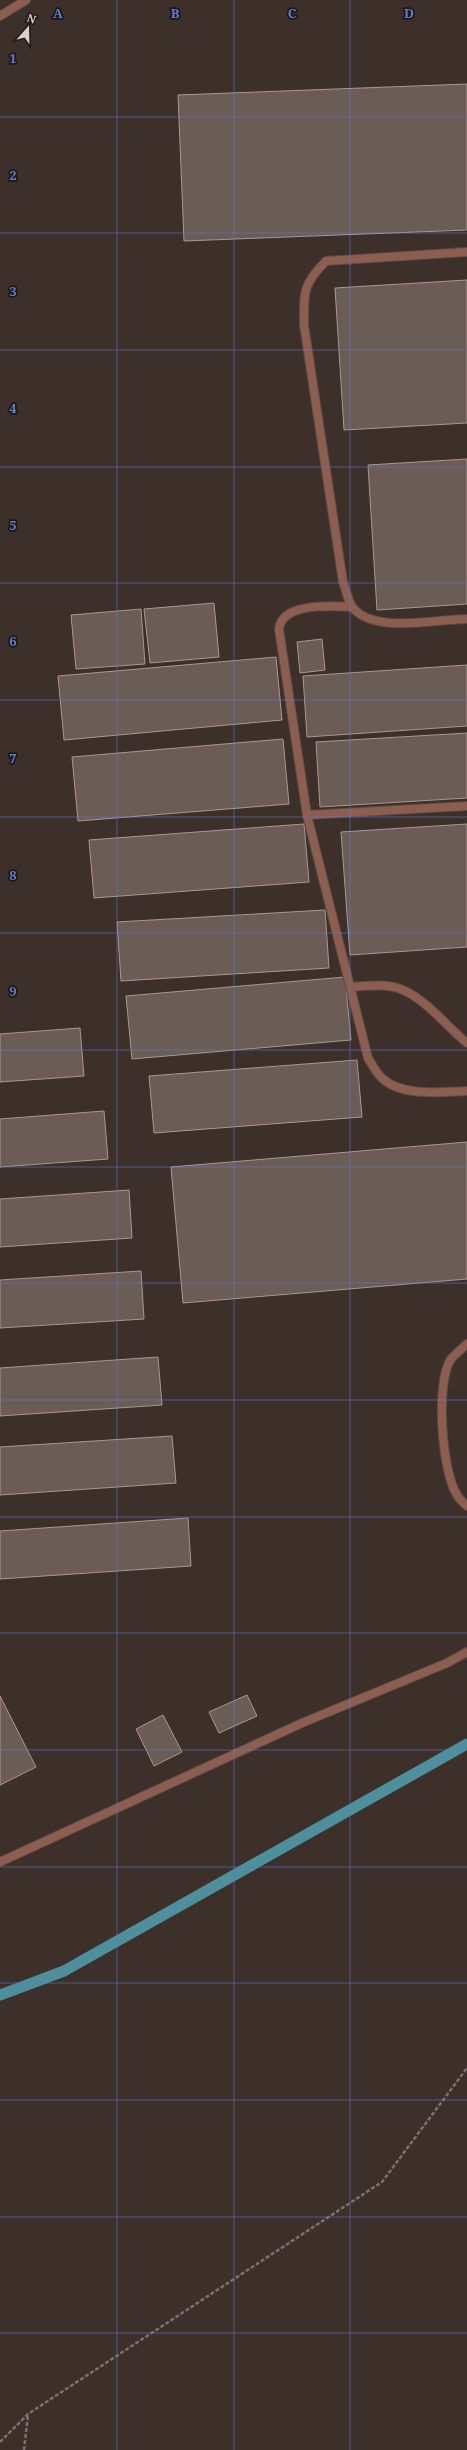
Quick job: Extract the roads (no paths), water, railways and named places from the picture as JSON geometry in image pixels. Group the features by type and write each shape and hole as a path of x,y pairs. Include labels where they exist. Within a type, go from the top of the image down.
{"street":[{"path":"0,16 26,0"},
{"path":"352,607 343,582 307,348 304,325 304,296 307,283 326,261 467,252"},
{"path":"467,619 388,623 369,618 352,607 325,606 295,611 285,616 280,621 280,637 307,815 368,1058 382,1078 394,1086 410,1090 467,1091"},
{"path":"307,815 467,806"},
{"path":"351,987 378,986 402,989 424,1004 467,1043"},
{"path":"467,1344 451,1360 443,1384 440,1421 450,1475 456,1494 467,1506"},
{"path":"0,1862 302,1723 447,1663 467,1652"}],"waterway":[{"path":"0,1995 64,1971 467,1744"}]}
